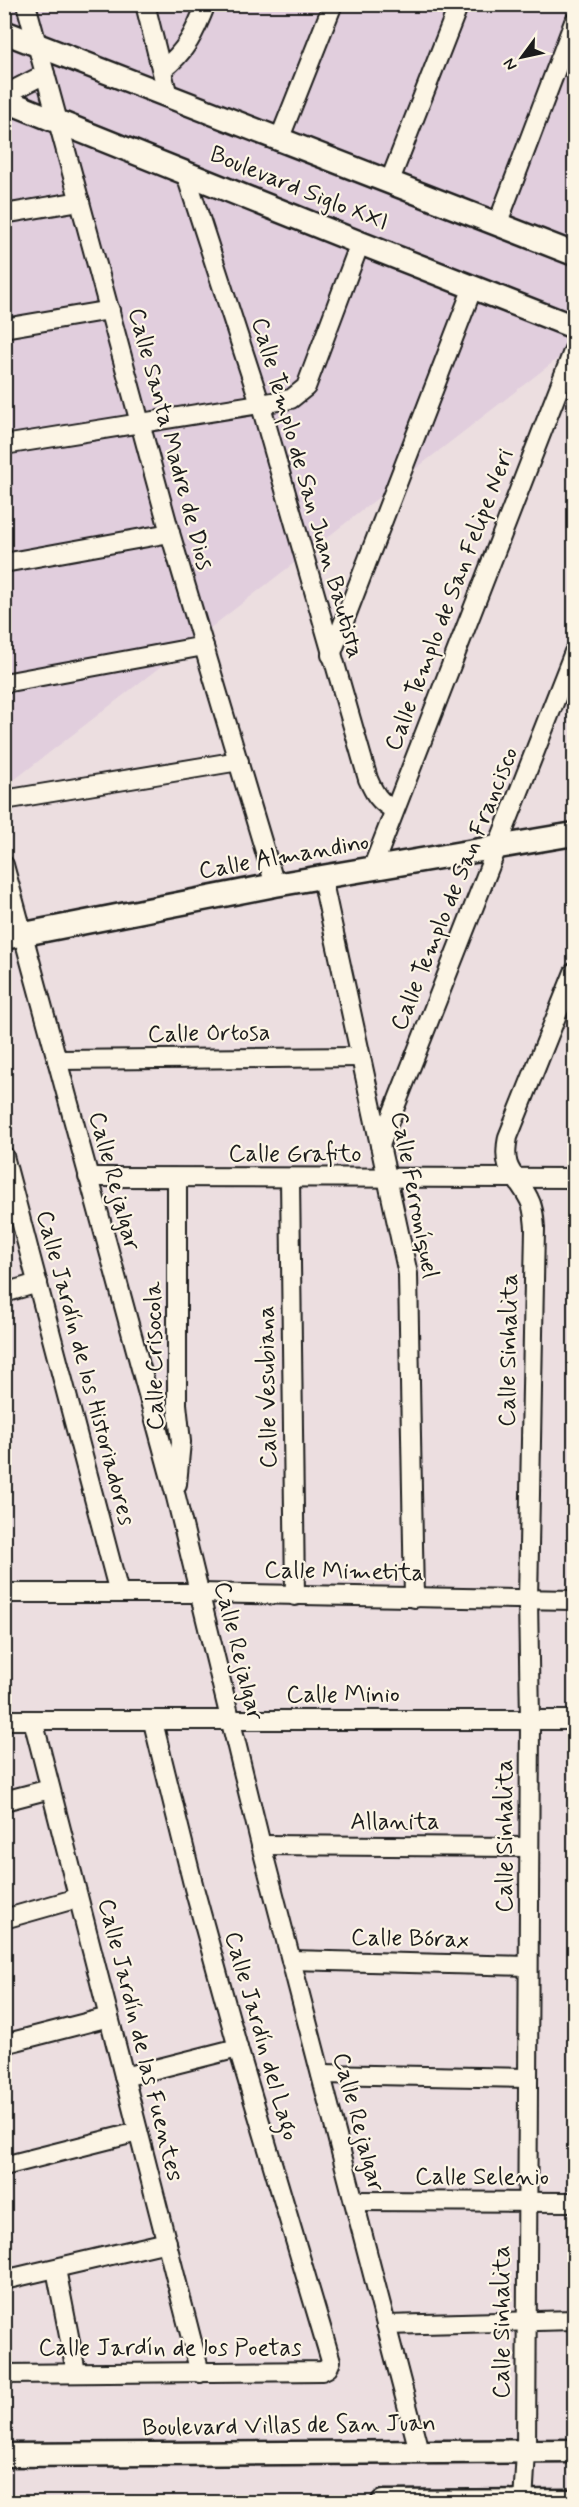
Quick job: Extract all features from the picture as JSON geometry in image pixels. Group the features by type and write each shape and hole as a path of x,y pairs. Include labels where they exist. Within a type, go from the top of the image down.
{"street":[{"name":"Calle Santa Madre de Dios","path":"26,4 170,533 274,885"},
{"path":"145,4 168,96"},
{"path":"162,70 185,50 193,38 206,4"},
{"path":"279,140 333,4"},
{"path":"389,183 459,4"},
{"path":"497,225 574,22"},
{"name":"Boulevard Siglo XXI","path":"4,32 574,254"},
{"path":"4,98 45,74"},
{"name":"Boulevard Siglo XXI","path":"4,98 360,243 574,327"},
{"name":"Calle Templo de San Juan Bautista","path":"185,172 261,406 368,779 375,795 384,805 393,809"},
{"path":"4,214 80,201"},
{"path":"4,445 261,406 291,399 306,387 360,243"},
{"path":"331,655 473,287"},
{"path":"4,328 110,310"},
{"name":"Calle Templo de San Felipe Neri","path":"372,869 393,809 574,349"},
{"path":"4,563 170,533"},
{"path":"4,683 204,645"},
{"name":"Calle Templo de San Francisco","path":"380,1145 574,652"},
{"path":"4,800 239,761"},
{"name":"Calle Almandino","path":"14,936 274,885 574,834"},
{"name":"Calle Rejalgar","path":"4,865 14,936 57,1060 176,1497 261,1845 419,2451"},
{"name":"Calle Ferroníquel","path":"322,878 404,1248 410,1305 414,1598"},
{"path":"513,1178 505,1152 508,1137 574,972"},
{"name":"Calle Ortosa","path":"57,1060 361,1057"},
{"name":"Calle Jardín de los Historiadores","path":"4,1156 119,1593"},
{"name":"Calle Grafito","path":"88,1177 574,1179"},
{"name":"Calle Crisocola","path":"176,1497 181,1442 177,1404 177,1178"},
{"name":"Calle Sinhalita","path":"513,1178 530,1201 535,1228 528,1600 530,1719 526,2078 526,2452 523,2502"},
{"name":"Calle Vesubiana","path":"290,1179 295,1596"},
{"path":"4,1293 38,1283"},
{"name":"Calle Mimetita","path":"4,1593 199,1593 574,1600"},
{"name":"Calle Minio","path":"4,1720 153,1722 574,1720"},
{"name":"Calle Jardín de las Fuentes","path":"33,1720 200,2373"},
{"name":"Calle Jardín del Lago","path":"153,1722 194,1887 238,2048 331,2361"},
{"path":"4,1801 50,1789"},
{"name":"Allanita","path":"261,1845 529,1847"},
{"path":"4,1919 78,1898"},
{"name":"Calle Bórax","path":"291,1960 528,1966"},
{"path":"4,2044 109,2017"},
{"path":"124,2077 238,2048"},
{"path":"321,2074 526,2078"},
{"path":"4,2166 138,2132"},
{"name":"Calle Selenio","path":"354,2201 574,2202"},
{"path":"4,2280 166,2242"},
{"path":"57,2269 76,2372"},
{"path":"386,2325 574,2320"},
{"name":"Calle Jardín de los Poetas","path":"4,2374 321,2371 328,2368 331,2361"},
{"name":"Boulevard Villas de San Juan","path":"4,2455 574,2451"},
{"path":"383,2502 574,2501"}],"shaded area":[{"path":"5,5 574,5 574,346 5,787"}]}
